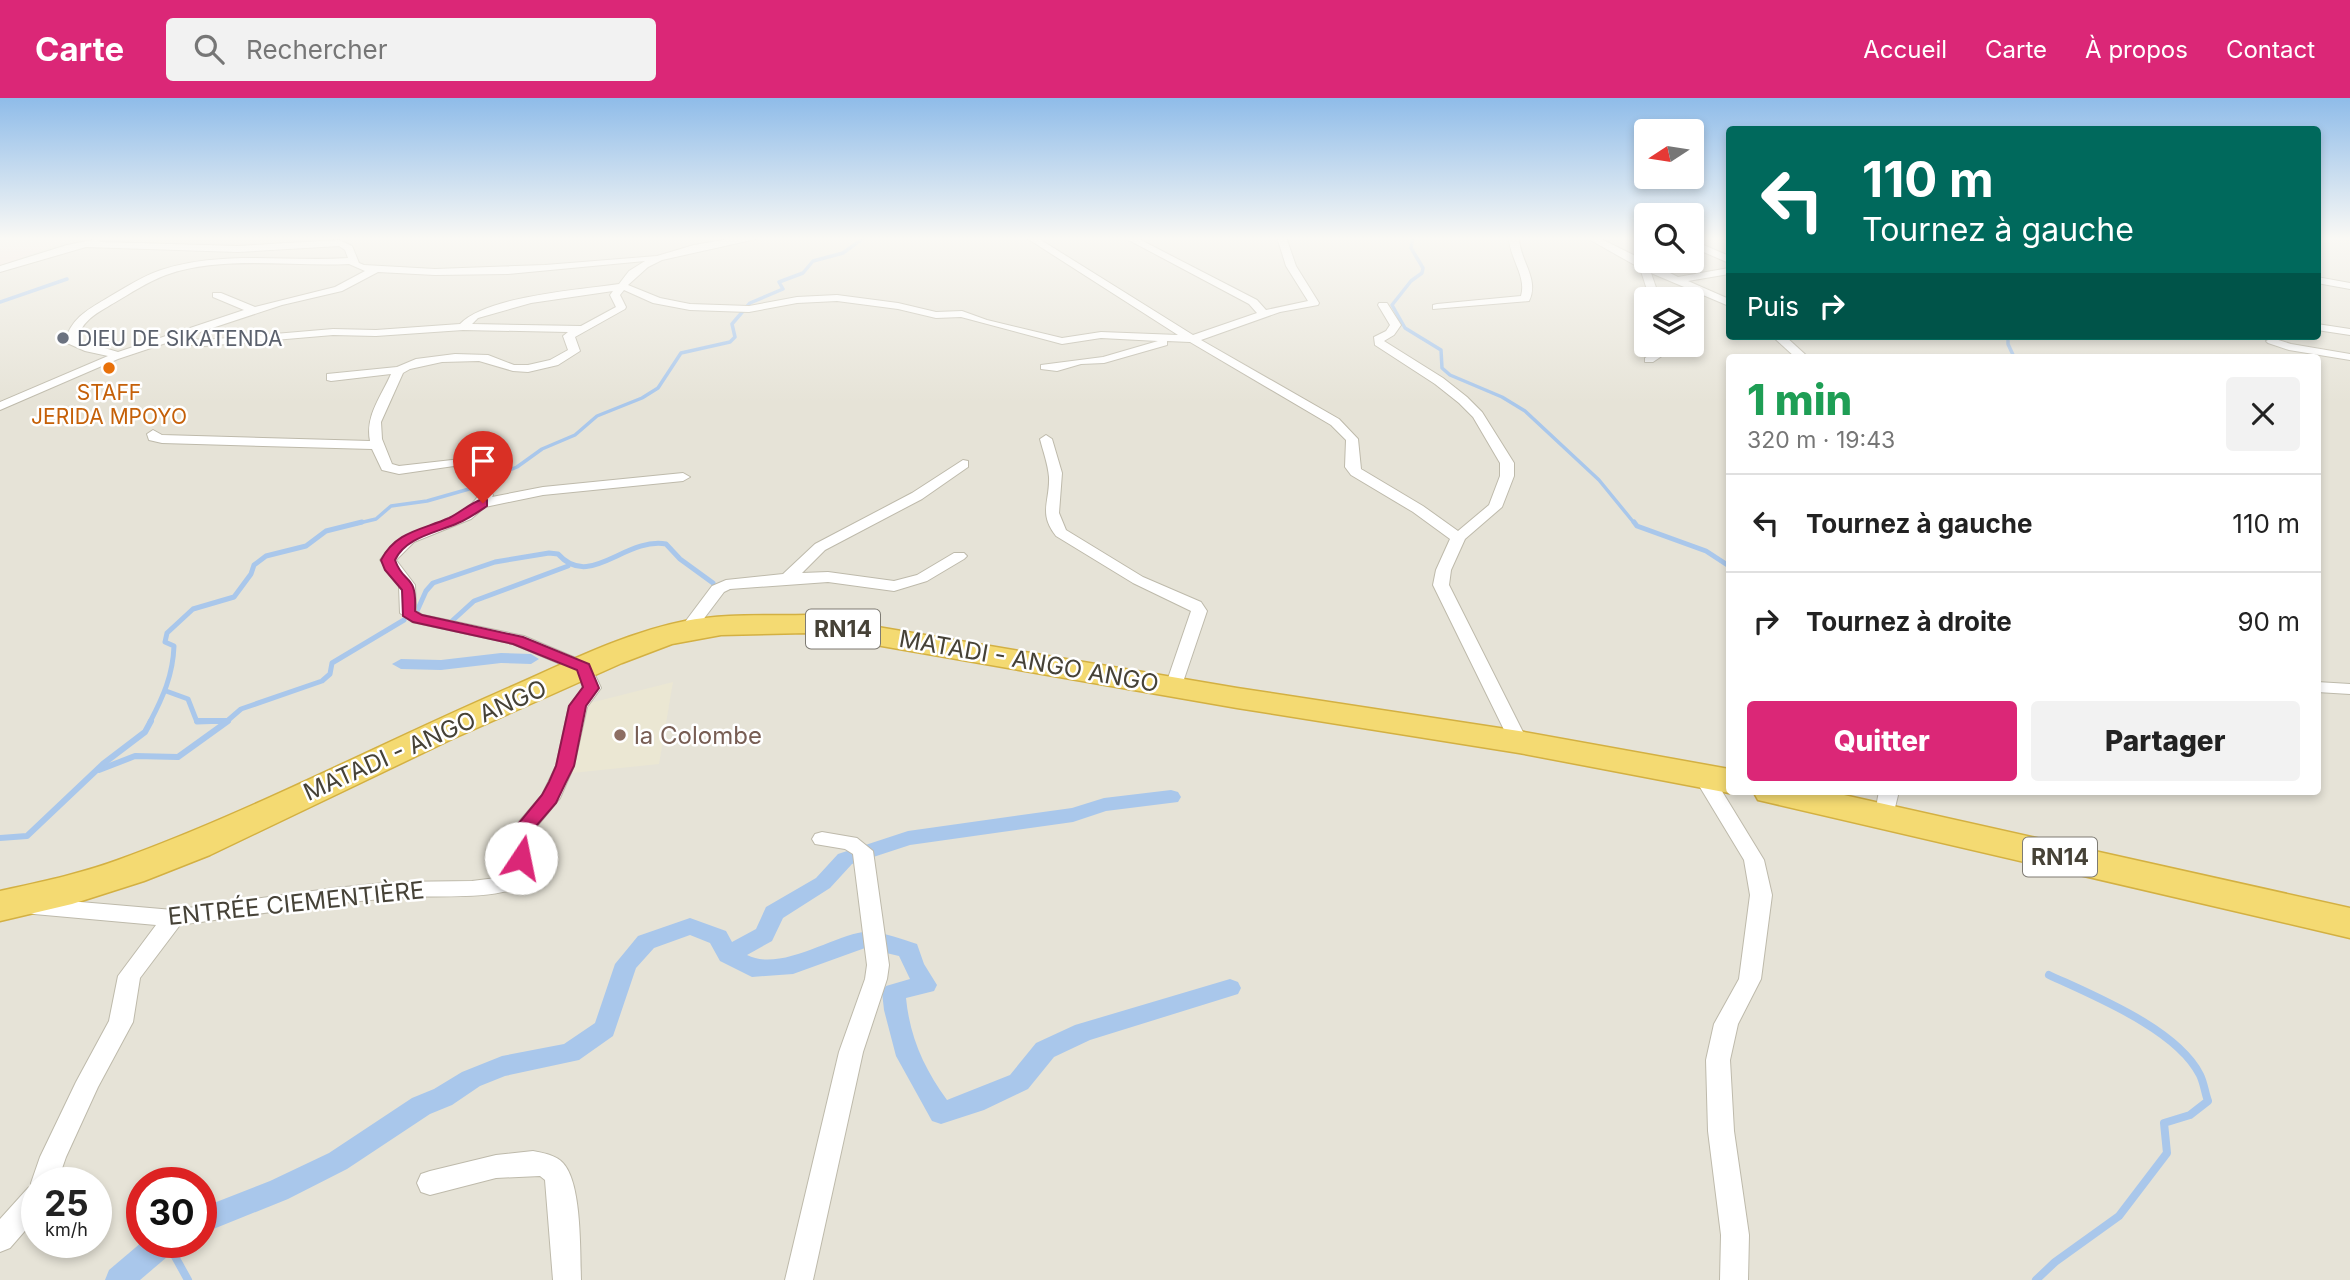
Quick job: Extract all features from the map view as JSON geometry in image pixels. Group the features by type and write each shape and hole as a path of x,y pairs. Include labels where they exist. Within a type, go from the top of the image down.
{"highway":[{"name":"MATADI - ANGO ANGO","path":"5,905 130,871 196,845 440,731 661,637 687,630 750,624 807,624 1716,777"},
{"name":"RN14","path":"1804,795 1886,805 2157,878 2350,923"}],"street":[{"path":"114,357 113,354 71,341 75,326 92,311 125,292"},
{"path":"0,406 114,357 256,311 326,292"},
{"path":"390,320 474,316 530,300 582,292"},
{"path":"331,377 400,370 409,364 469,357 488,358 513,368 537,366 570,355 574,351 569,336 621,307 615,295 618,292"},
{"path":"637,292 657,301 690,307 742,310 797,300 836,298 898,306 936,315 962,314 983,322 1062,341 1101,335 1192,339 1264,314 1314,303 1307,292"},
{"path":"1117,292 1335,422 1352,439 1352,467 1356,472 1418,509 1458,538"},
{"path":"1233,292 1252,302 1264,314"},
{"path":"1437,307 1525,299 1529,292"},
{"path":"1704,292 1726,302"},
{"path":"217,295 256,311"},
{"path":"1383,305 1396,325 1390,333 1378,340 1379,343 1408,364 1439,381 1463,400 1478,415 1507,463 1507,476 1495,508 1458,538"},
{"path":"463,327 474,316"},
{"path":"165,340 205,343 333,332 376,334 463,327 581,329"},
{"path":"2321,328 2350,332"},
{"path":"1045,367 1057,368 1080,361 1104,360 1169,340"},
{"path":"1783,340 1799,354"},
{"path":"2272,341 2289,347 2350,357"},
{"path":"1649,360 1654,357"},
{"path":"400,370 390,392 376,410 373,420 376,430 374,444 387,467 392,470 456,462 463,465 483,487 486,495 483,503"},
{"path":"153,434 153,438 162,439 286,445 374,444"},
{"path":"1046,439 1056,476 1051,515 1053,525 1061,533 1138,580 1195,605 1199,611 1174,687"},
{"path":"788,578 820,547 917,496 963,464"},
{"path":"584,668 518,640 418,619 408,613 409,590 392,570 388,560 394,548 408,538 472,512 483,503 543,491 682,477"},
{"path":"1458,538 1458,545 1445,563 1441,585 1519,742"},
{"path":"687,630 718,589 739,583 788,578 855,579 894,586 922,578 959,556"},
{"name":"ENTRÉE CIEMENTIÈRE","path":"5,905 173,918 335,895 395,890 472,889 512,883 521,858 528,823 550,798 565,766 578,706 592,688 584,668"},
{"path":"2321,687 2350,690"},
{"path":"1716,777 1754,860 1761,895 1750,979 1726,1024 1718,1060 1721,1131 1735,1235 1734,1280"},
{"path":"799,1280 851,1052 876,979 878,965 863,851 849,843 822,839"},
{"path":"51,1167 88,1082 121,1022 129,976 173,918"},
{"path":"430,1183 509,1165 532,1162 546,1164 555,1172 563,1221 567,1280"},
{"path":"0,1239 21,1215"}],"shaded area":[{"path":"0,292 1634,292 1634,357 1704,357 1704,292 1726,292 1726,340 2321,340 2321,292 2350,292 2350,1280 0,1280"},
{"name":"la Colombe","path":"673,682 659,764 572,773 578,706"}],"waterway":[{"path":"0,302 29,292"},
{"path":"490,478 517,467 542,449 575,435 597,416 642,398 658,388 681,353 730,342 735,337 732,324 750,303 776,292"},
{"path":"1402,292 1392,305 1405,328 1441,350 1442,368 1450,375 1502,397 1525,411 1599,480 1635,524"},
{"path":"2008,340 2013,354"},
{"path":"355,524 376,519 391,506 427,501 469,489"},
{"path":"150,722 172,667 174,646 165,642 167,633 193,609 234,597 251,574 254,565 266,556 306,546 326,531 362,522"},
{"path":"1634,522 1637,526 1706,551 1726,564"},
{"path":"417,611 426,591 433,583 495,562 549,553 558,554 570,564 582,567 595,565 636,548 666,544 680,559 713,583"},
{"path":"452,621 474,601 568,566"},
{"path":"226,722 241,709 322,681 330,674 332,663 404,620"},
{"path":"401,664 441,665 501,658 531,659"},
{"path":"166,691 188,699 197,722 226,721 197,721"},
{"path":"0,838 27,836 103,764 145,732 151,721"},
{"path":"99,770 135,756 178,757 228,721"},
{"path":"728,955 764,935 774,913 823,883 845,859 908,838 1073,815 1104,805 1171,797"},
{"path":"217,1215 279,1190 338,1161 421,1106 443,1097 471,1079 502,1066 570,1053 605,1029 626,964 646,942 690,926 718,937 728,955"},
{"path":"728,955 752,968 793,965 865,940 909,950 913,966 926,985 894,992 899,1027 914,1070 941,1113 975,1102 1019,1082 1045,1050 1083,1032 1230,988"},
{"path":"2036,1280 2055,1262 2119,1216 2167,1153 2164,1123 2190,1115 2208,1101 2200,1075 2189,1058 2173,1043 2133,1016 2049,975"},
{"path":"119,1280 145,1258"},
{"path":"176,1258 188,1280"}],"place":[{"name":"DIEU DE SIKATENDA","path":"63,338"},
{"name":"STAFF JERIDA MPOYO","path":"109,368"},
{"name":"la Colombe","path":"620,735"}],"route":[{"path":"483,503 455,520 408,538 394,548 388,560 392,570 409,590 408,613 418,619 518,640 584,668 592,688 578,706 565,766 558,782 550,798 528,823 521,858"}]}
